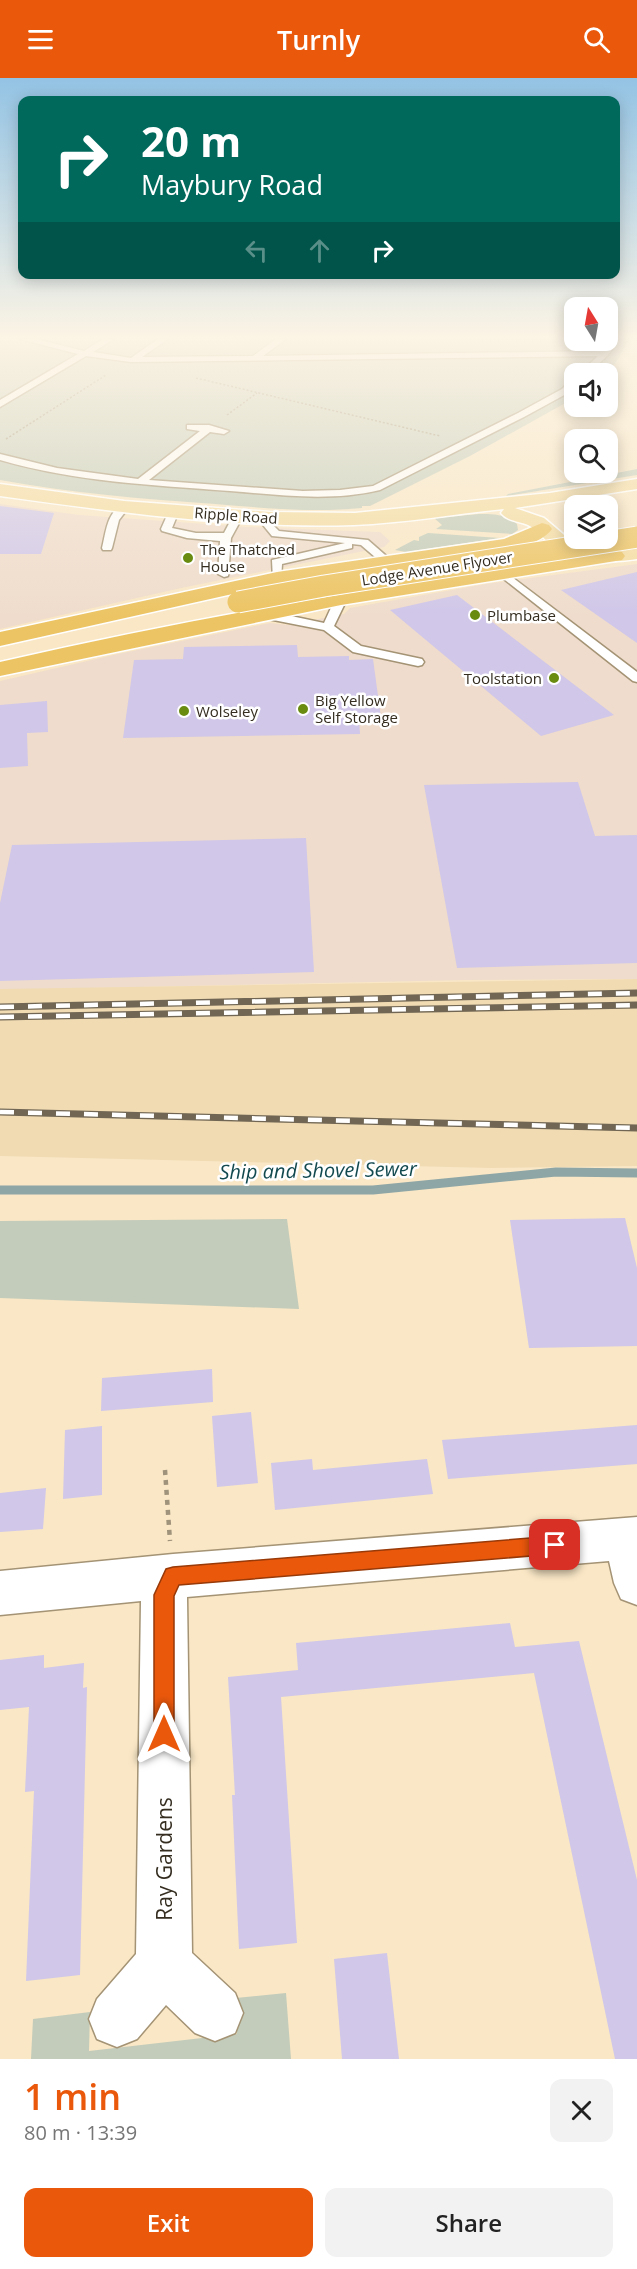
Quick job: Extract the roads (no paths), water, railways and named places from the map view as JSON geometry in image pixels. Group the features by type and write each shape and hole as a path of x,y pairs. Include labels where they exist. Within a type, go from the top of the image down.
{"highway":[{"path":"0,639 277,578 519,542 540,525"},
{"name":"Lodge Avenue Flyover","path":"0,649 172,611 637,537"},
{"path":"0,669 341,599 615,556"},
{"name":"Lodge Avenue Flyover","path":"38,660 185,624 238,602"}],"main road":[{"name":"Ripple Road","path":"0,490 124,507 238,516 369,518 550,499 637,484"},
{"path":"540,525 538,508 550,499"},
{"name":"Ripple Road","path":"473,508 513,513 540,525 571,549 599,556 637,554"}],"street":[{"path":"0,1593 173,1576 632,1539 637,1583"},
{"name":"Ray Gardens","path":"164,1965 164,1595 173,1576"},
{"path":"117,2019 164,1965 214,2013"}],"lane":[{"path":"140,482 205,431"},
{"path":"0,457 77,477 317,494 376,488 487,431"},
{"path":"107,548 114,519 124,507"},
{"path":"174,511 166,530 173,533 216,537 226,536 232,531 238,516"},
{"path":"270,518 267,525 276,534 364,542 386,561"},
{"path":"364,542 369,518"},
{"path":"224,574 226,536"},
{"path":"277,578 276,562 364,542"},
{"path":"504,574 637,678"},
{"path":"328,627 341,599"},
{"path":"263,614 328,627 357,649 418,662"},
{"path":"617,663 637,658"}],"waterway":[{"name":"Ship and Shovel Sewer","path":"0,1190 373,1190 556,1172 637,1173"}],"railway":[{"path":"0,1007 637,993"},
{"path":"0,1017 637,1005"},
{"path":"0,1112 637,1128"}],"place":[{"name":"The Thatched House","path":"188,558"},
{"name":"Plumbase","path":"475,615"},
{"name":"Toolstation","path":"554,678"},
{"name":"Big Yellow Self Storage","path":"303,709"},
{"name":"Wolseley","path":"184,711"}]}
